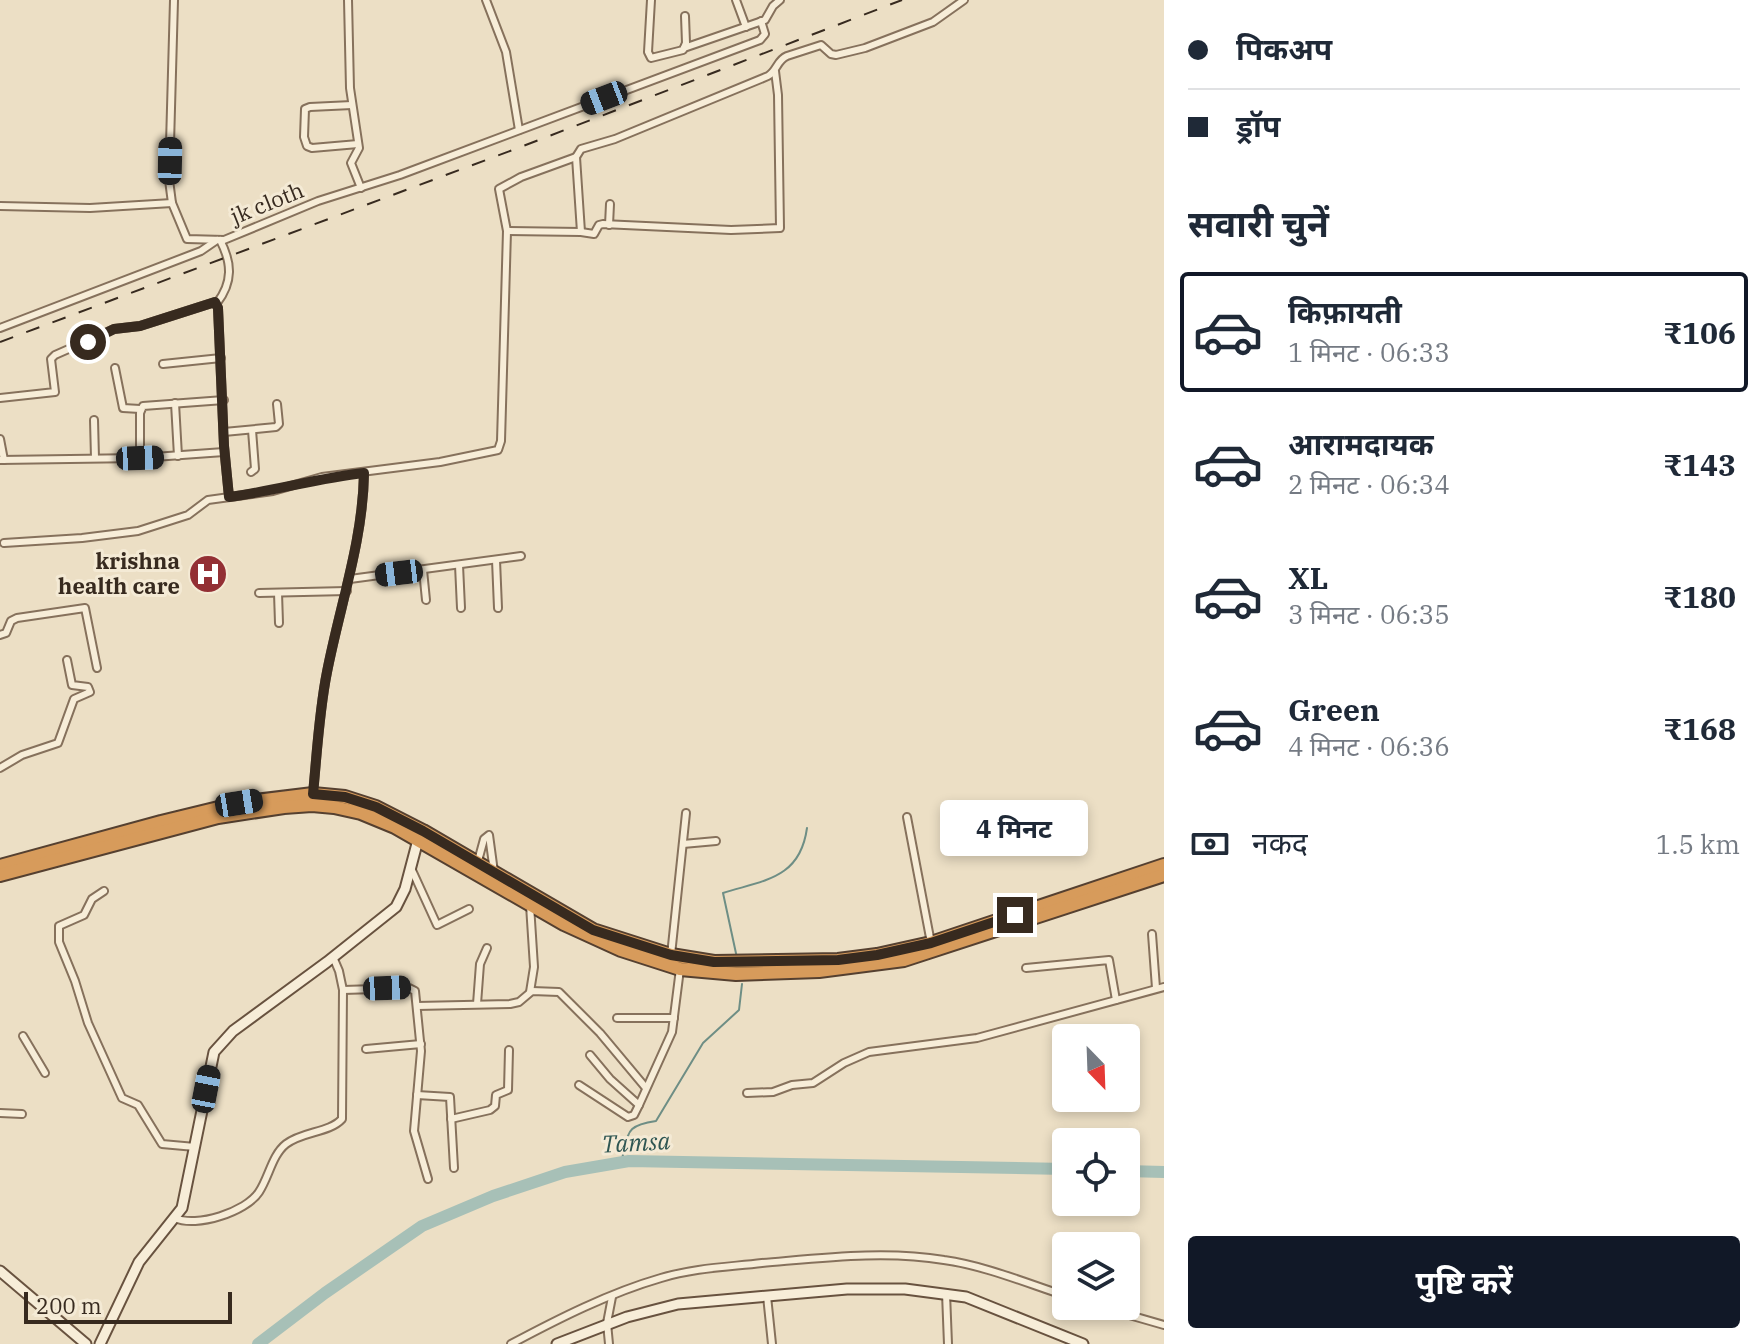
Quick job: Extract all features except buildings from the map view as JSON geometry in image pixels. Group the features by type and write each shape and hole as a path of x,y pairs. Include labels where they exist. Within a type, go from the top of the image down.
{"highway":[{"path":"0,866 239,803 313,794 355,800 376,807 530,905 598,940 644,959 680,969 724,973 819,971 904,960 1164,875"},
{"path":"0,875 218,817 312,805 361,813 419,835 477,862 593,930 671,955 714,962 838,960 877,955 931,943 1164,865"}],"street":[{"name":"jk cloth","path":"174,0 169,180 172,203 187,239 219,240 760,40 765,34 761,21"},
{"path":"348,0 352,105 358,144 357,153 350,161 361,188"},
{"path":"486,0 506,52 519,130"},
{"path":"651,0 649,56 654,59 761,21 769,17 773,6 780,0"},
{"path":"736,0 746,27"},
{"path":"507,231 593,234 599,225 731,230 780,228 775,71 782,58 821,45 836,55 865,48 923,27 949,13 964,0"},
{"path":"684,48 685,16"},
{"path":"581,232 576,157 581,149 615,139 775,71"},
{"path":"352,105 305,109 305,141 309,147 358,144"},
{"path":"4,543 138,531 188,515 208,500 273,491 322,477 440,462 498,450 501,441 507,231 499,192 502,186 576,157"},
{"path":"0,206 90,208 172,203"},
{"path":"609,225 610,204"},
{"path":"0,328 201,251 219,240 228,258 230,272 227,289 217,303 229,497"},
{"path":"0,398 55,392 51,359 114,329 140,326 217,303"},
{"path":"163,364 221,358"},
{"path":"115,368 123,409 224,400"},
{"path":"175,403 178,456"},
{"path":"224,432 278,426 277,404"},
{"path":"140,409 140,458"},
{"path":"94,420 95,458"},
{"path":"251,472 255,469 252,430"},
{"path":"0,439 2,460 140,458 224,452"},
{"path":"313,794 326,674 340,608 350,579 364,498 364,473"},
{"path":"350,579 521,556"},
{"path":"496,560 498,608"},
{"path":"459,565 461,608"},
{"path":"423,570 426,600"},
{"path":"259,593 347,591"},
{"path":"278,593 279,623"},
{"path":"0,635 6,633 11,621 17,618 85,608 97,668"},
{"path":"0,768 22,755 58,743 74,699 89,689 72,685 67,660"},
{"path":"671,955 686,813"},
{"path":"907,817 931,943"},
{"path":"100,1344 139,1262 182,1208 211,1061 219,1044 396,907 405,889 419,835"},
{"path":"477,862 484,839 489,835 494,872"},
{"path":"683,844 716,841"},
{"path":"409,865 435,924 440,925 469,909"},
{"path":"104,891 94,897 84,915 59,926 60,946 91,1030 122,1098 138,1105 162,1144 195,1147"},
{"path":"530,905 534,967 530,992"},
{"path":"747,1093 773,1092 792,1085 813,1083 844,1063 869,1052 977,1038 1160,987 1152,934"},
{"path":"477,1004 480,964 487,948"},
{"path":"175,1218 187,1223 197,1222 245,1205 261,1189 283,1147 300,1136 340,1122 343,1115 343,990 333,957"},
{"path":"1026,968 1109,960 1116,1000"},
{"path":"579,1085 628,1117 634,1115 670,1040 680,969"},
{"path":"343,990 412,988 421,1044 415,1137 428,1179"},
{"path":"417,1006 516,1003 530,992 556,991 600,1033 646,1088"},
{"path":"617,1018 674,1018"},
{"path":"23,1036 45,1073"},
{"path":"366,1049 421,1044"},
{"path":"451,1119 490,1110 495,1106 496,1095 510,1089 509,1050"},
{"path":"590,1055 610,1079 639,1105"},
{"path":"417,1095 448,1096 454,1168"},
{"path":"0,1113 22,1114"},
{"path":"511,1344 636,1286 685,1272 822,1258 884,1256 942,1259 979,1267 1052,1291"},
{"path":"0,1271 86,1344"},
{"path":"557,1344 607,1323 678,1304 847,1289 905,1289 946,1293 992,1306 1083,1344"},
{"path":"946,1293 948,1344"},
{"path":"767,1296 772,1344"},
{"path":"609,1344 607,1323 612,1297"},
{"path":"1140,1318 1164,1325"}],"waterway":[{"path":"737,958 723,893 766,880 788,868 797,858 807,828"},
{"path":"621,1162 630,1132 638,1125 656,1121 703,1043 739,1010 742,984"},
{"name":"Tamsa","path":"258,1344 422,1226 493,1196 565,1172 629,1161 1052,1169"},
{"name":"Tamsa","path":"1140,1171 1164,1172"}],"railway":[{"path":"0,342 902,0"}],"place":[{"name":"krishna health care","path":"208,574"}],"route":[{"path":"88,342 114,329 140,326 215,302 218,308 229,497 273,491 322,477 364,473 364,498 349,586 341,603 326,674 313,794 345,797 376,807 593,930 671,955 714,962 838,960 931,943 1015,915"}]}
